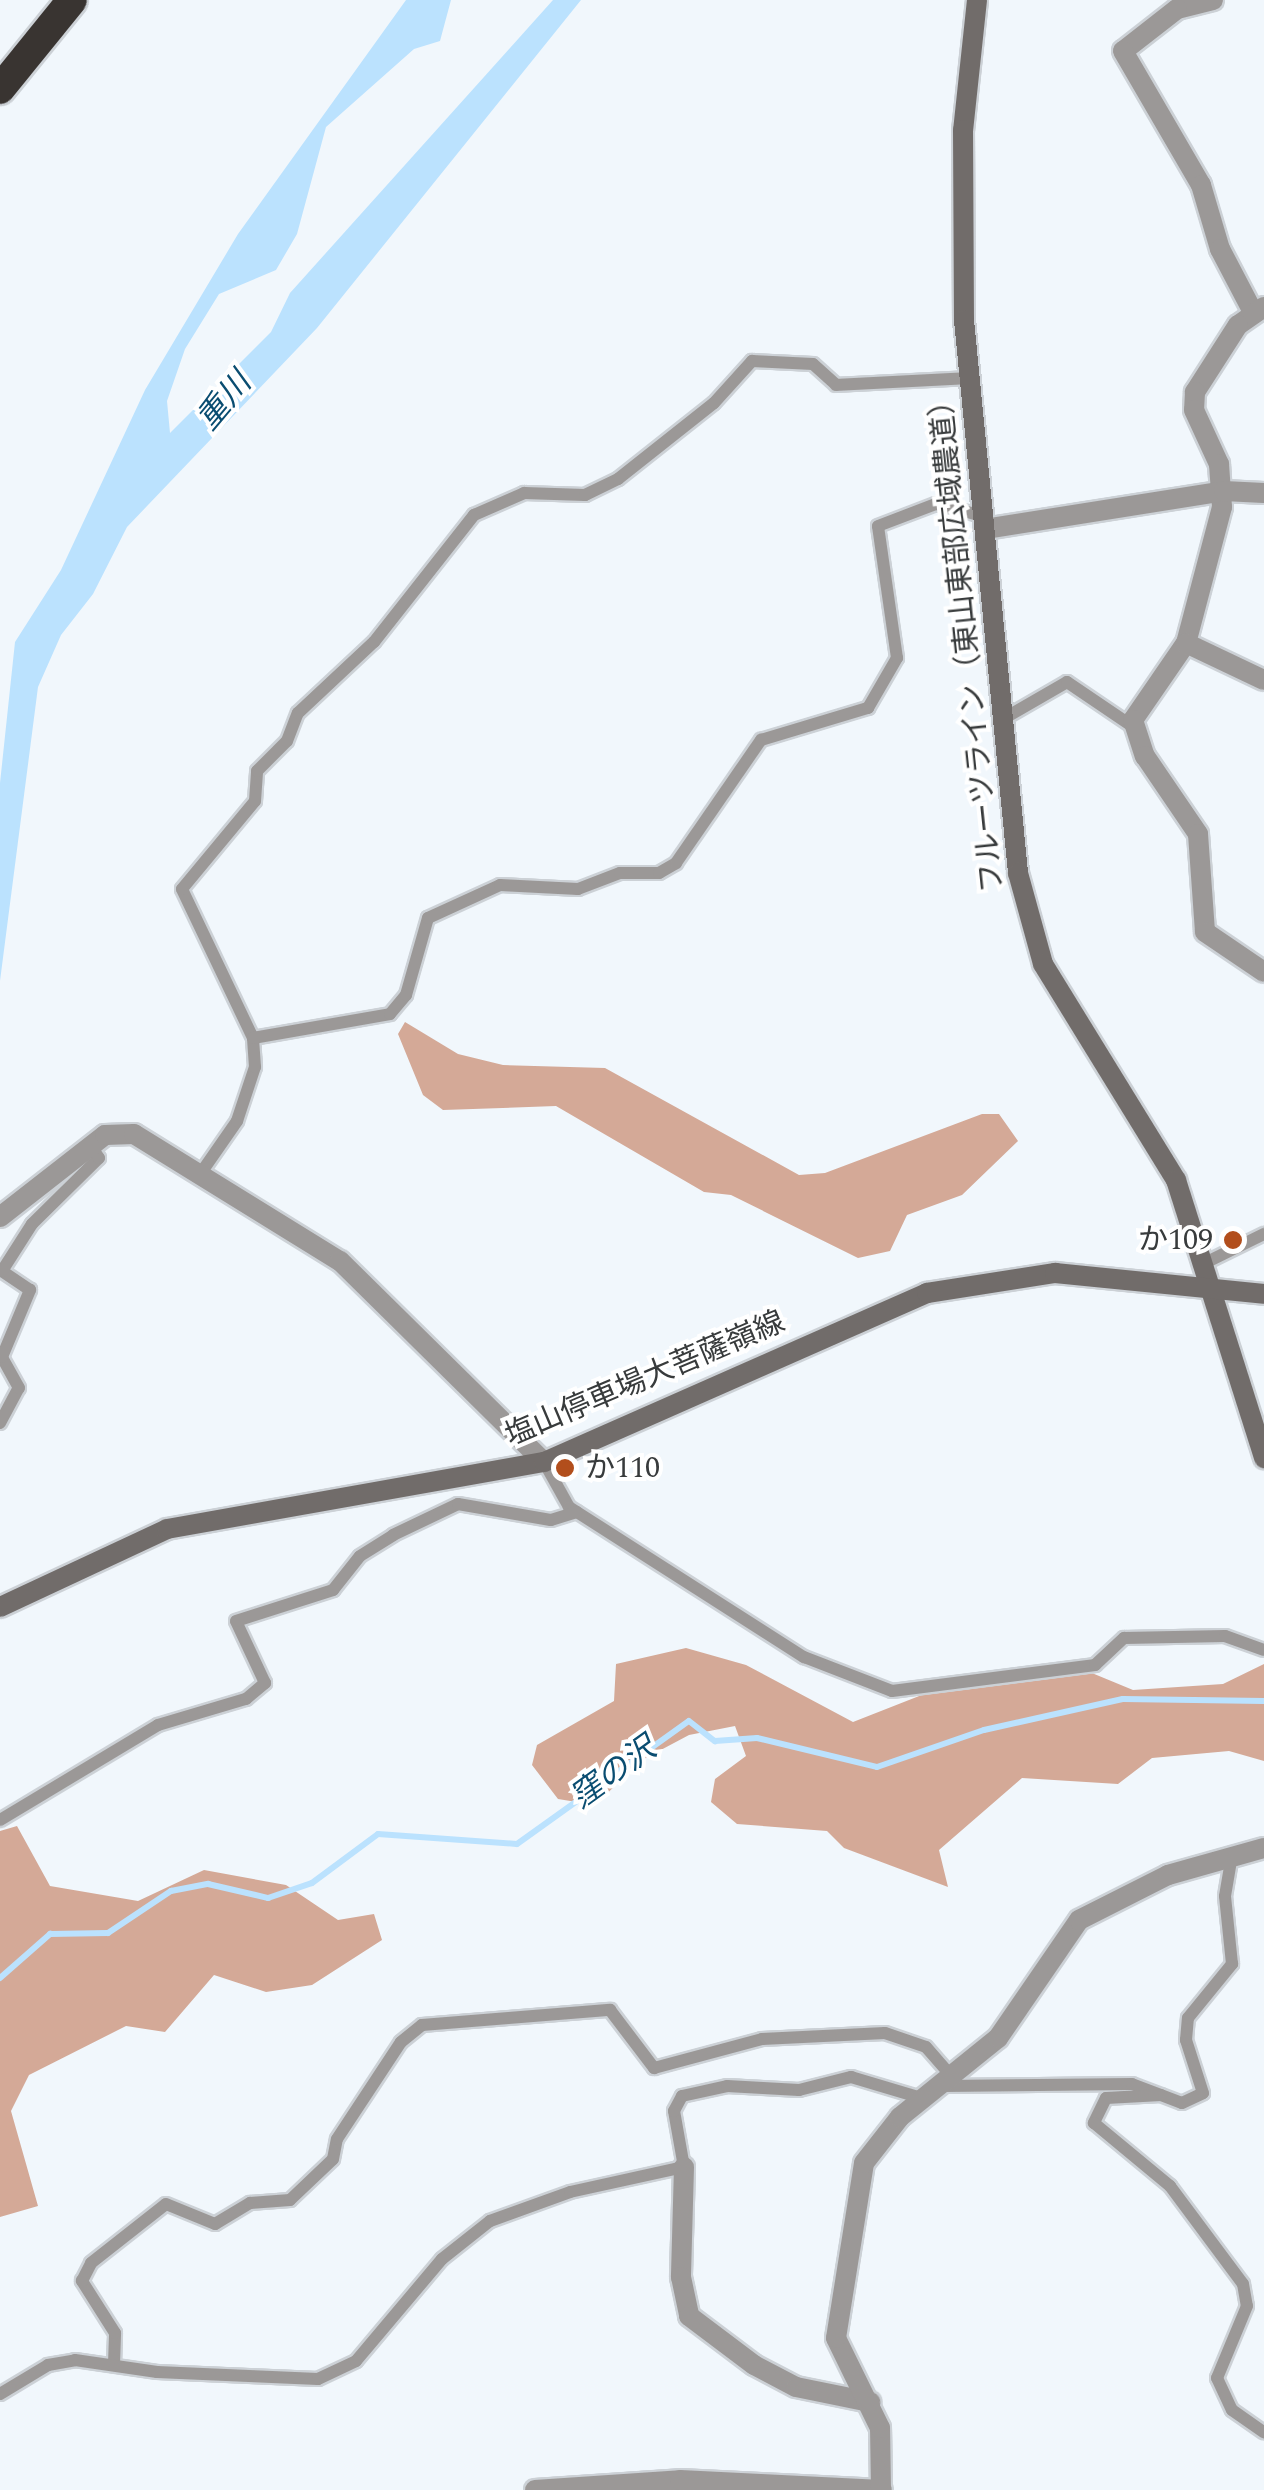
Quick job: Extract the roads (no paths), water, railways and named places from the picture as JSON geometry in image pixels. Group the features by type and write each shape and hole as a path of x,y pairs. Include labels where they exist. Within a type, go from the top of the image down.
{"highway":[{"path":"0,89 72,0"}],"street":[{"name":"フルーツライン（東山東部広域農道）","path":"977,0 961,199 969,378 1018,873 1043,964 1142,1115 1207,1262 1264,1458"},
{"path":"1213,0 1177,9 1122,51 1200,185 1220,248 1259,310 1238,325 1196,392 1194,410 1224,490 1186,643 1141,699 1135,728 1198,834 1205,932 1264,972"},
{"path":"984,522 1224,490 1264,493"},
{"path":"1186,643 1264,680"},
{"path":"0,1218 33,1199 90,1146 117,1131 134,1134 203,1170 357,1275 544,1462"},
{"name":"塩山停車場大菩薩嶺線","path":"0,1607 186,1524 544,1462 927,1293 1055,1273 1264,1294"},
{"path":"535,2490 680,2480 882,2490 880,2428 836,2338 854,2189 878,2142 998,2038 1080,1920 1168,1875 1264,1848"},
{"path":"684,2167 681,2277 689,2316 754,2366 796,2386 870,2402"}],"lane":[{"path":"203,1170 237,1121 255,1067 253,1038 182,890 255,801 257,771 287,742 298,713 374,642 474,515 524,493 585,495 618,479 714,403 752,361 813,364 836,385 969,378"},
{"path":"253,1038 390,1014 406,995 428,918 500,884 595,887 620,873 659,873 676,864 761,740 804,721 844,720 868,708 881,689 897,658 878,526 936,504 984,522"},
{"path":"1002,719 1067,682 1135,728"},
{"path":"0,1423 18,1388 2,1358 30,1290 2,1272 32,1224 99,1158 90,1146"},
{"path":"1207,1262 1264,1234"},
{"path":"544,1462 577,1512 804,1657 892,1691 1094,1666 1124,1638 1226,1636 1264,1650"},
{"path":"0,1820 158,1724 246,1699 265,1683 236,1621 333,1590 360,1556 393,1535 458,1504 550,1520 577,1512"},
{"path":"114,2364 115,2333 82,2282 90,2263 166,2204 215,2224 250,2203 290,2200 333,2159 337,2139 401,2042 422,2026 610,2010 654,2068 762,2040 885,2033 926,2047 948,2082 1132,2084 1182,2102 1206,2088 1190,2058 1188,2018 1232,1964 1225,1896 1232,1854"},
{"path":"0,2394 48,2365 114,2364 288,2379 340,2371 409,2305 462,2238 490,2220 570,2192 684,2167 674,2111 692,2092 799,2090 851,2077 925,2099"},
{"path":"1163,2094 1106,2098 1094,2123 1170,2186 1243,2284 1247,2306 1217,2378 1232,2410 1264,2432"}],"water":[{"name":"重川","path":"406,0 451,0 440,41 414,49 326,127 297,234 276,270 219,294 185,349 167,401 170,433 271,332 290,293 553,0 581,0 317,328 127,527 93,594 61,635 38,687 0,981 0,783 15,642 61,570 145,390 238,234"}],"waterway":[{"name":"窪の沢","path":"0,1978 50,1934 108,1933 171,1891 208,1884 268,1898 312,1883 378,1834 517,1844 689,1721 715,1741 757,1738 877,1767 984,1730 1123,1699 1264,1701"}],"place":[{"name":"か109","path":"1233,1240"},
{"name":"か110","path":"565,1468"}]}
